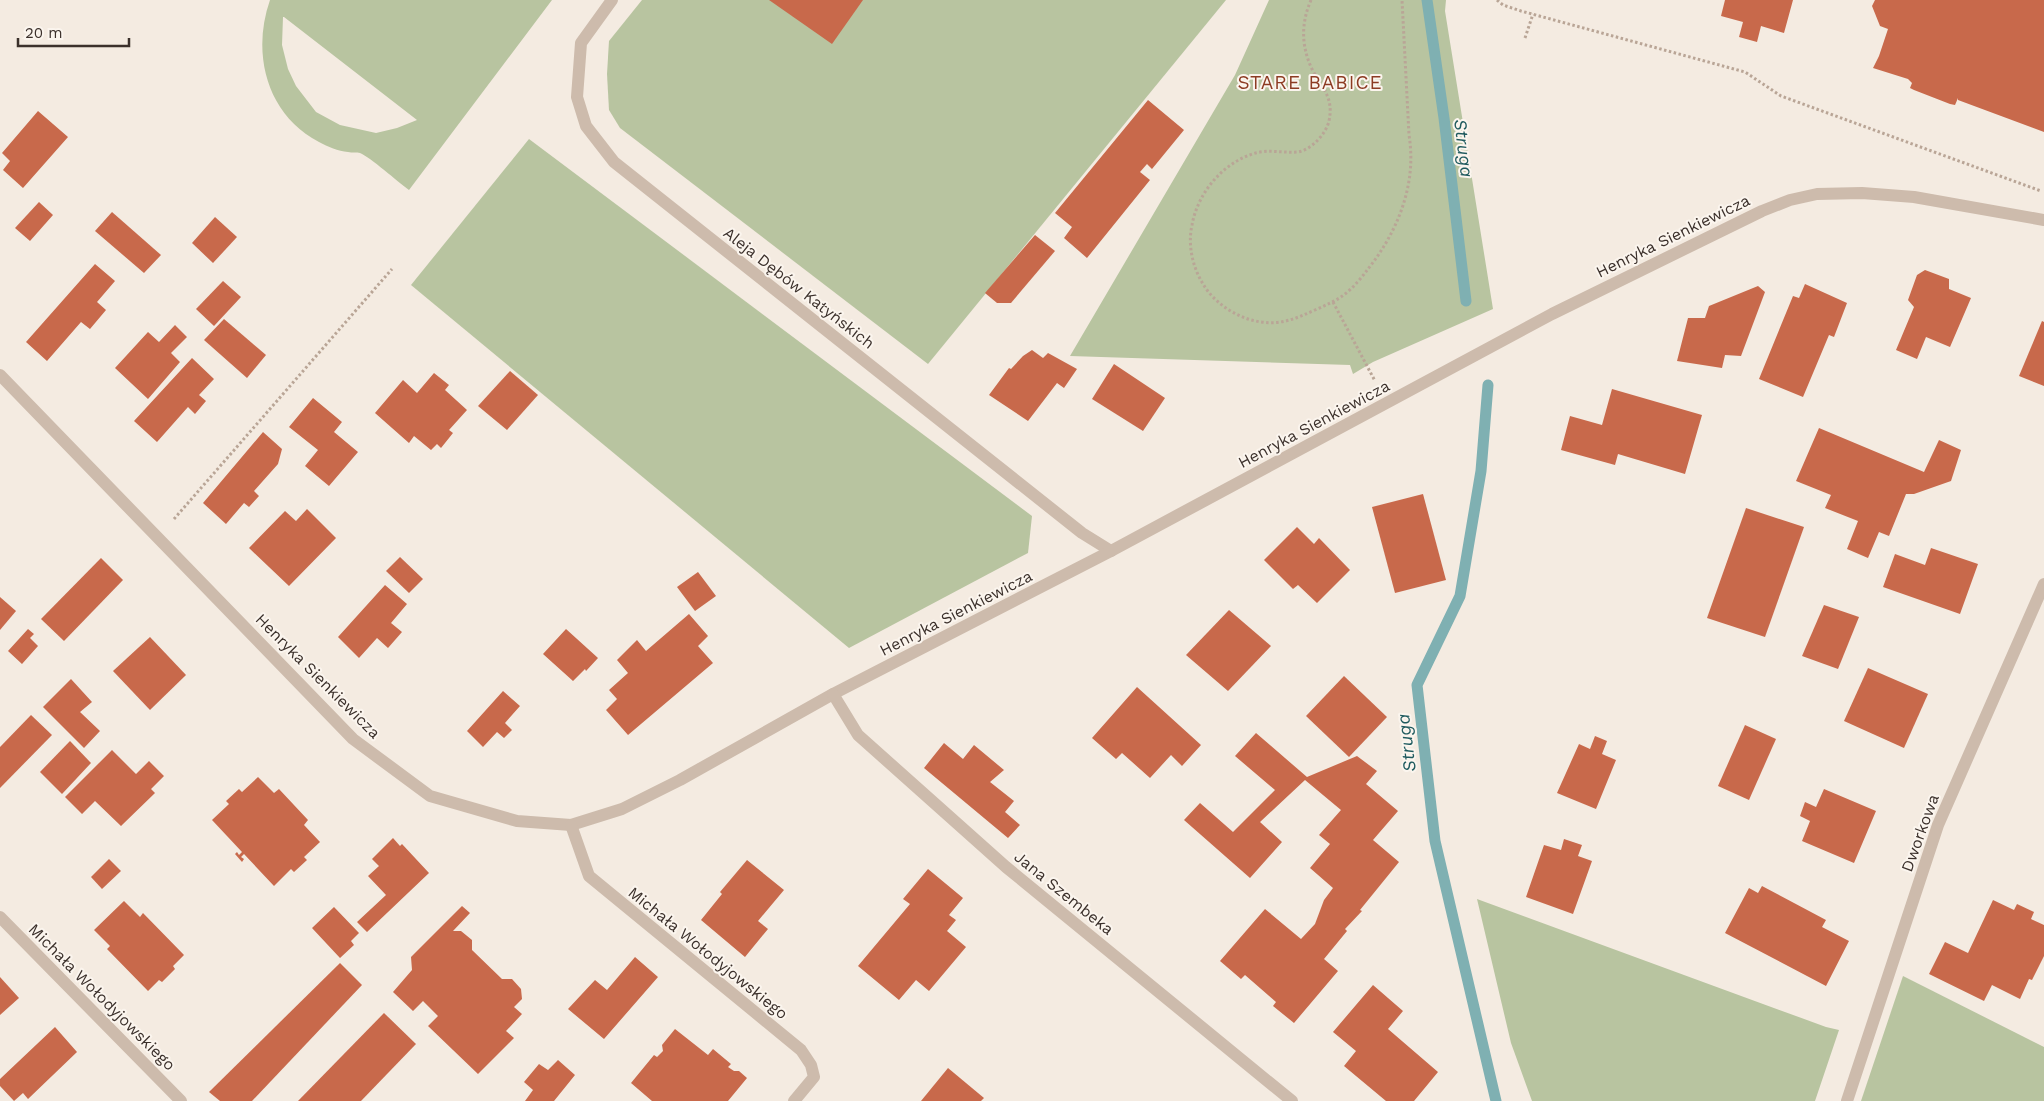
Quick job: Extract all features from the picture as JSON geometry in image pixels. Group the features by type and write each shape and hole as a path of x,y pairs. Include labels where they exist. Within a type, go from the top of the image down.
{"street":[{"name":"Aleja Dębów Katyńskich","path":"612,0 581,43 577,97 586,126 614,162 1082,533 1111,551"},
{"name":"Henryka Sienkiewicza","path":"0,375 353,739 430,796 518,821 571,825 622,809 680,780 833,694 1111,551 1552,314 1762,211 1790,200 1817,194 1862,193 1914,197 2044,220"},
{"name":"Dworkowa","path":"1847,1101 1938,825 2044,584"},
{"name":"Jana Szembeka","path":"833,694 858,735 1006,867 1292,1101"},
{"name":"Michała Wołodyjowskiego","path":"571,825 589,876 801,1050 811,1065 814,1077 794,1101"},
{"name":"Michała Wołodyjowskiego","path":"0,917 181,1101"}],"path":[{"path":"1311,0 1303,25 1303,41 1312,70 1328,94 1329,122 1323,134 1309,148 1299,152 1272,150 1258,153 1233,163 1218,175 1205,193 1191,226 1191,254 1199,279 1218,302 1240,316 1255,321 1282,323 1333,302 1346,293 1377,257 1391,235 1408,187 1412,155 1409,136 1402,0"},
{"path":"1497,0 1503,5 1533,14 1745,72 1781,96 2044,192"},
{"path":"1525,38 1533,14"},
{"path":"156,535 171,522 392,269"},
{"path":"1333,302 1376,382 1384,404"}],"green space":[{"path":"270,0 552,0 409,190 365,155 337,150 322,144 301,130 287,116 276,99 268,81 263,62 262,41","holes":["284,17 417,120 397,128 376,133 340,125 316,112 296,86 288,69 282,45"]},
{"path":"642,0 1226,0 928,364 620,128 609,110 607,74 609,41"},
{"path":"1269,0 1446,0 1445,11 1493,309 1373,362 1353,374 1350,365 1070,356 1235,75"},
{"path":"529,139 1032,516 1028,553 849,648 411,285"},
{"path":"1477,899 1826,1027 1839,1030 1815,1101 1532,1101 1511,1043"},
{"path":"1903,976 2044,1047 2044,1101 1861,1101"}],"building":[{"path":"769,0 863,0 832,44"},
{"path":"1725,0 1793,0 1784,33 1761,26 1757,42 1739,37 1743,22 1721,16"},
{"path":"1875,0 2044,0 2044,132 1958,100 1958,98 1955,105 1950,104 1910,88 1912,83 1908,79 1873,68 1888,29 1880,26 1872,6"},
{"path":"1148,100 1184,130 1152,169 1147,164 1140,172 1150,180 1087,258 1064,238 1072,227 1055,213"},
{"path":"38,111 68,137 23,188 3,170 10,161 2,153"},
{"path":"39,202 53,215 30,241 15,228"},
{"path":"112,212 161,255 144,273 95,231"},
{"path":"215,217 237,237 213,263 192,243"},
{"path":"1035,235 1055,251 1011,303 997,303 985,293"},
{"path":"95,264 115,281 97,302 106,310 90,329 81,322 47,361 26,342"},
{"path":"1925,270 1949,279 1949,289 1971,298 1950,347 1926,337 1917,359 1896,350 1914,307 1908,300 1917,275"},
{"path":"223,281 241,297 214,326 196,309"},
{"path":"1805,284 1847,303 1834,337 1829,335 1803,397 1759,379 1793,296 1799,298"},
{"path":"1758,286 1765,292 1741,356 1725,355 1722,368 1677,361 1688,318 1705,318 1709,306"},
{"path":"224,319 266,355 247,378 204,340"},
{"path":"2042,321 2044,322 2044,386 2019,376"},
{"path":"175,325 187,337 171,353 180,362 148,399 115,368 148,332 159,342"},
{"path":"1032,350 1043,358 1048,353 1077,369 1064,388 1057,383 1028,421 989,395 1009,368 1011,369 1023,356"},
{"path":"192,358 214,379 199,395 206,401 195,414 188,407 157,442 134,421"},
{"path":"1114,364 1165,398 1143,431 1092,399"},
{"path":"510,371 538,395 507,430 478,406"},
{"path":"434,373 449,385 445,390 467,410 449,430 453,433 441,448 437,444 431,450 414,436 409,443 375,413 403,380 417,393"},
{"path":"1612,389 1702,415 1685,474 1618,454 1615,465 1561,450 1570,416 1602,425"},
{"path":"313,398 342,422 334,432 358,452 329,486 305,466 318,450 289,427"},
{"path":"1819,428 1924,472 1939,440 1961,450 1951,481 1914,494 1906,494 1889,536 1879,532 1868,558 1847,549 1858,521 1825,508 1831,495 1796,481"},
{"path":"263,432 282,449 278,464 254,491 259,496 249,507 244,503 226,524 203,503"},
{"path":"1423,494 1446,580 1395,593 1372,507"},
{"path":"1746,508 1804,527 1765,637 1707,618"},
{"path":"307,509 336,538 289,586 249,548 285,511 296,521"},
{"path":"1297,527 1314,544 1319,538 1350,570 1317,603 1298,585 1293,589 1264,560"},
{"path":"1931,548 1978,564 1960,614 1883,587 1895,554 1925,565"},
{"path":"400,557 423,579 409,593 386,571"},
{"path":"101,558 123,580 64,641 41,619"},
{"path":"698,572 716,596 695,611 677,587"},
{"path":"385,585 407,604 391,623 402,632 388,648 377,638 359,658 338,637"},
{"path":"0,597 16,611 0,630"},
{"path":"1824,605 1859,617 1838,669 1802,656"},
{"path":"1229,610 1271,646 1228,691 1186,655"},
{"path":"689,614 708,636 698,646 713,663 628,735 606,710 617,699 609,690 628,673 617,660 637,640 646,651"},
{"path":"28,629 34,634 30,638 38,646 22,664 8,651"},
{"path":"566,629 598,658 573,681 543,654"},
{"path":"150,637 186,675 150,710 113,671"},
{"path":"1868,668 1928,694 1904,748 1844,721"},
{"path":"1344,676 1387,717 1349,757 1306,716"},
{"path":"71,679 92,702 80,712 100,731 84,748 43,707"},
{"path":"1137,687 1201,745 1182,766 1171,755 1150,778 1122,753 1116,759 1092,738"},
{"path":"503,691 520,706 505,723 512,730 504,738 497,732 483,747 467,731"},
{"path":"31,715 52,735 0,788 0,747"},
{"path":"1745,725 1776,739 1749,800 1718,786"},
{"path":"1256,733 1307,777 1357,756 1377,771 1366,784 1398,811 1373,840 1399,862 1360,910 1362,911 1345,929 1347,931 1324,959 1338,971 1294,1023 1273,1006 1276,1002 1245,975 1241,979 1220,961 1265,909 1301,939 1315,924 1324,900 1333,888 1310,868 1330,844 1319,835 1341,810 1305,780 1260,822 1282,842 1250,878 1184,820 1200,803 1233,832 1275,790 1235,756"},
{"path":"1595,736 1607,741 1602,754 1616,760 1596,809 1557,793 1579,744 1590,749"},
{"path":"70,741 91,763 62,794 40,772"},
{"path":"944,743 963,759 974,745 1004,770 990,782 1014,801 1005,812 1020,825 1008,838 924,768"},
{"path":"112,750 136,774 149,761 164,776 151,789 155,793 121,826 95,801 82,814 65,797"},
{"path":"258,777 274,793 279,789 308,820 304,825 320,842 304,857 307,860 294,872 291,869 274,886 244,854 241,857 244,859 242,862 235,854 237,852 239,855 242,852 212,820 229,804 226,801 239,789 242,792"},
{"path":"1824,789 1876,811 1854,863 1802,841 1810,821 1800,816 1805,802 1816,807"},
{"path":"393,838 400,846 402,844 429,873 367,932 357,922 386,895 368,876 379,866 372,859"},
{"path":"1564,839 1582,845 1578,856 1592,861 1573,914 1526,897 1544,845 1561,850"},
{"path":"109,859 121,871 102,889 91,877"},
{"path":"747,860 784,890 758,921 768,929 745,957 701,920 722,894 720,892"},
{"path":"928,869 963,898 949,915 956,920 947,931 966,947 929,991 916,980 899,1000 858,966 910,904 903,899"},
{"path":"1762,886 1826,920 1822,927 1849,941 1826,986 1725,933 1749,888 1758,893"},
{"path":"1993,900 2014,910 2017,904 2034,912 2031,919 2044,925 2044,956 2032,980 2029,979 2020,999 1992,985 1984,1001 1929,974 1945,942 1968,953"},
{"path":"124,901 140,917 143,913 184,955 173,966 175,969 162,982 159,980 148,991 107,949 110,946 94,930"},
{"path":"462,906 470,913 453,931 461,931 472,940 472,950 502,979 512,979 521,989 522,999 514,1007 522,1014 506,1031 514,1038 478,1074 428,1026 438,1016 423,1001 413,1011 393,992 412,970 411,957"},
{"path":"334,907 359,933 351,941 354,945 340,958 312,928"},
{"path":"635,957 658,977 604,1039 568,1009 595,980 607,990"},
{"path":"340,963 362,985 252,1101 220,1101 209,1092"},
{"path":"0,977 19,998 0,1015"},
{"path":"1373,985 1403,1011 1388,1029 1438,1072 1414,1101 1386,1101 1344,1066 1356,1051 1333,1032"},
{"path":"384,1013 416,1044 361,1101 298,1101"},
{"path":"55,1027 77,1052 28,1099 23,1093 14,1101 0,1086 0,1079"},
{"path":"675,1029 708,1055 713,1049 731,1064 728,1067 734,1071 739,1071 747,1078 728,1101 652,1101 631,1083 654,1055 657,1057 663,1051 662,1045"},
{"path":"558,1060 575,1075 554,1101 525,1101 533,1090 524,1082 539,1064 548,1070"},
{"path":"948,1068 984,1098 981,1101 921,1101"}],"waterway":[{"name":"Struga","path":"1427,0 1444,118 1466,301"},
{"name":"Struga","path":"1488,385 1481,471 1460,596 1417,685 1435,841 1496,1101"}],"district":[{"name":"STARE BABICE","path":"1310,82"}]}
